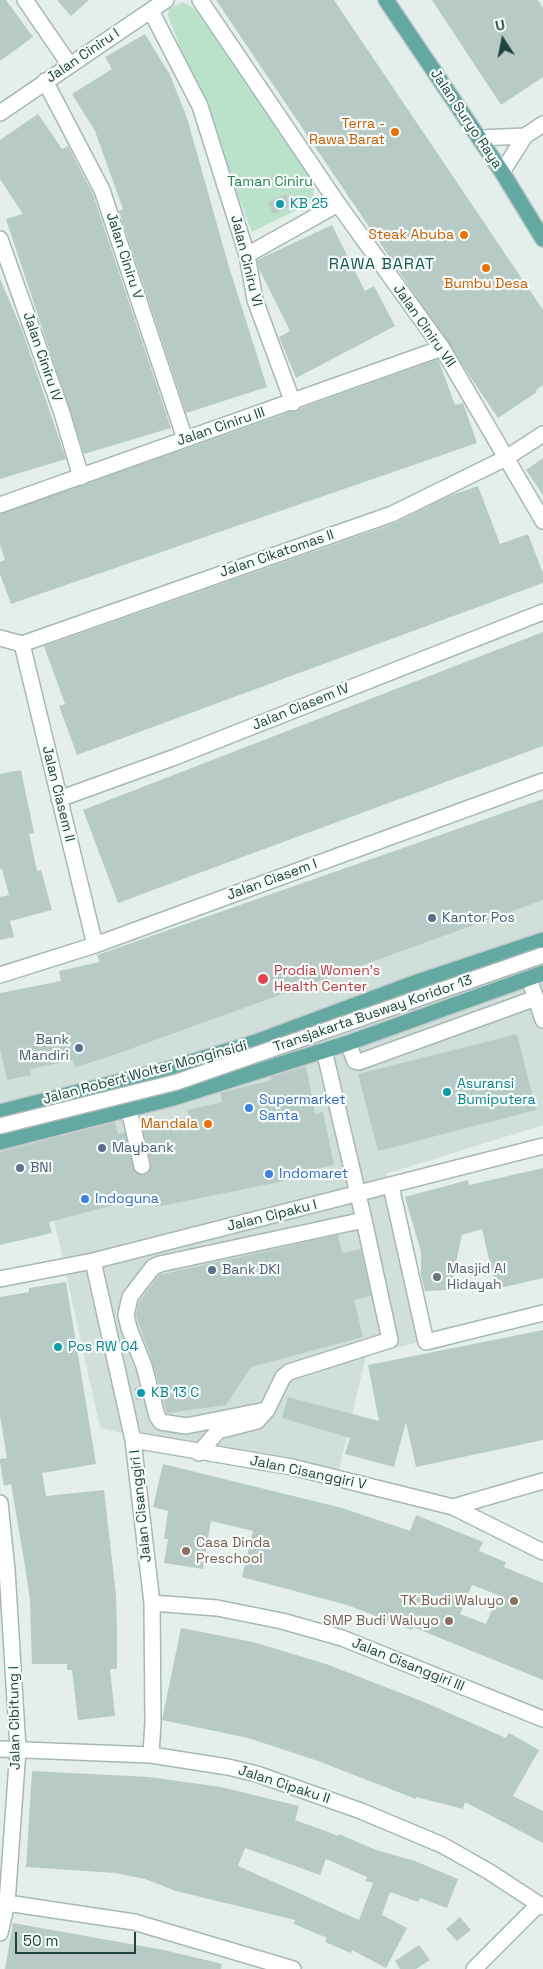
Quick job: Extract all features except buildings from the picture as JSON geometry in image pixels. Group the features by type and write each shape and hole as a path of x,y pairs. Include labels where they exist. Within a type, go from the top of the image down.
{"main road":[{"name":"Jalan Suryo Raya","path":"386,0 502,172 543,239"},
{"name":"Jalan Robert Wolter Monginsidi","path":"0,1112 168,1069 253,1043 417,982 540,941"},
{"name":"Jalan Robert Wolter Monginsidi","path":"0,1142 129,1110 336,1046 536,976"},
{"path":"253,1043 298,1054 336,1046 417,982"},
{"path":"48,1130 85,1090"},
{"path":"42,1101 92,1119"}],"street":[{"path":"25,0 69,64"},
{"name":"Jalan Ciniru I","path":"0,112 166,0"},
{"name":"Jalan Ciniru VII","path":"200,0 338,204 442,348 543,521"},
{"name":"Jalan Ciniru VI","path":"150,11 200,106 247,255 255,300 293,403"},
{"name":"Jalan Ciniru V","path":"45,81 102,190 185,440"},
{"path":"502,172 525,136 543,124"},
{"path":"479,138 525,136"},
{"path":"247,255 338,204"},
{"name":"Jalan Ciniru IV","path":"0,239 62,413 81,477"},
{"name":"Jalan Ciniru III","path":"0,505 293,403 442,348"},
{"name":"Jalan Cikatomas II","path":"22,644 392,514 506,458 543,434"},
{"name":"Jalan Ciasem IV","path":"59,799 175,757 543,612"},
{"path":"0,638 22,644"},
{"name":"Jalan Ciasem II","path":"22,644 95,945"},
{"name":"Jalan Ciasem I","path":"0,975 95,945 543,781"},
{"name":"Transjakarta Busway Koridor 13","path":"0,1126 177,1082 543,955"},
{"path":"536,976 536,998 543,1020"},
{"path":"336,1046 359,1062 536,998"},
{"path":"199,1452 218,1431 257,1421 266,1410 278,1385 289,1372 390,1340 358,1194 336,1046"},
{"path":"129,1110 142,1166"},
{"path":"0,1135 16,1138"},
{"name":"Jalan Cipaku I","path":"0,1279 93,1261 543,1146"},
{"path":"391,1186 426,1342 543,1313"},
{"path":"266,1410 193,1425 161,1422 157,1416 144,1366 129,1328 129,1301 153,1267 160,1264 364,1220"},
{"name":"Jalan Cisanggiri I","path":"93,1261 134,1440 152,1603 153,1722 151,1755"},
{"path":"105,1307 129,1301"},
{"name":"Jalan Cisanggiri V","path":"134,1440 292,1467 453,1508 543,1552"},
{"path":"453,1508 543,1481"},
{"name":"Jalan Cibitung I","path":"0,1504 7,1570 18,1749 7,1903 0,1933"},
{"name":"Jalan Cisanggiri III","path":"152,1603 217,1608 282,1621 342,1638 543,1719"},
{"name":"Jalan Cipaku II","path":"0,1749 151,1755 228,1767 257,1774 361,1811 442,1845 488,1871 541,1905"},
{"path":"7,1903 134,1922 293,1969"},
{"path":"474,1969 541,1905"}],"shaded area":[{"path":"543,850 543,1125 386,1174 426,1340 366,1356 336,1482 100,1428 48,1192 0,1203 0,1035"}],"green space":[{"name":"Taman Ciniru","path":"183,2 195,9 314,183 313,202 252,232 168,16 169,9"}],"place":[{"name":"Terra - Rawa Barat","path":"395,132"},
{"name":"KB 25","path":"280,204"},
{"name":"Steak Abuba","path":"464,235"},
{"name":"Bumbu Desa","path":"486,268"},
{"name":"Kantor Pos","path":"432,918"},
{"name":"Prodia Women's Health Center","path":"263,979"},
{"name":"Bank Mandiri","path":"79,1048"},
{"name":"Asuransi Bumiputera","path":"447,1092"},
{"name":"Supermarket Santa","path":"249,1108"},
{"name":"Mandala","path":"208,1124"},
{"name":"Maybank","path":"102,1148"},
{"name":"BNI","path":"20,1168"},
{"name":"Indomaret","path":"269,1174"},
{"name":"Indoguna","path":"85,1199"},
{"name":"Bank DKI","path":"212,1270"},
{"name":"Masjid Al Hidayah","path":"437,1277"},
{"name":"Pos RW 04","path":"58,1347"},
{"name":"KB 13 C","path":"141,1393"},
{"name":"Casa Dinda Preschool","path":"186,1551"},
{"name":"TK Budi Waluyo","path":"514,1601"},
{"name":"SMP Budi Waluyo","path":"449,1621"}],"district":[{"name":"RAWA BARAT","path":"382,265"}]}
